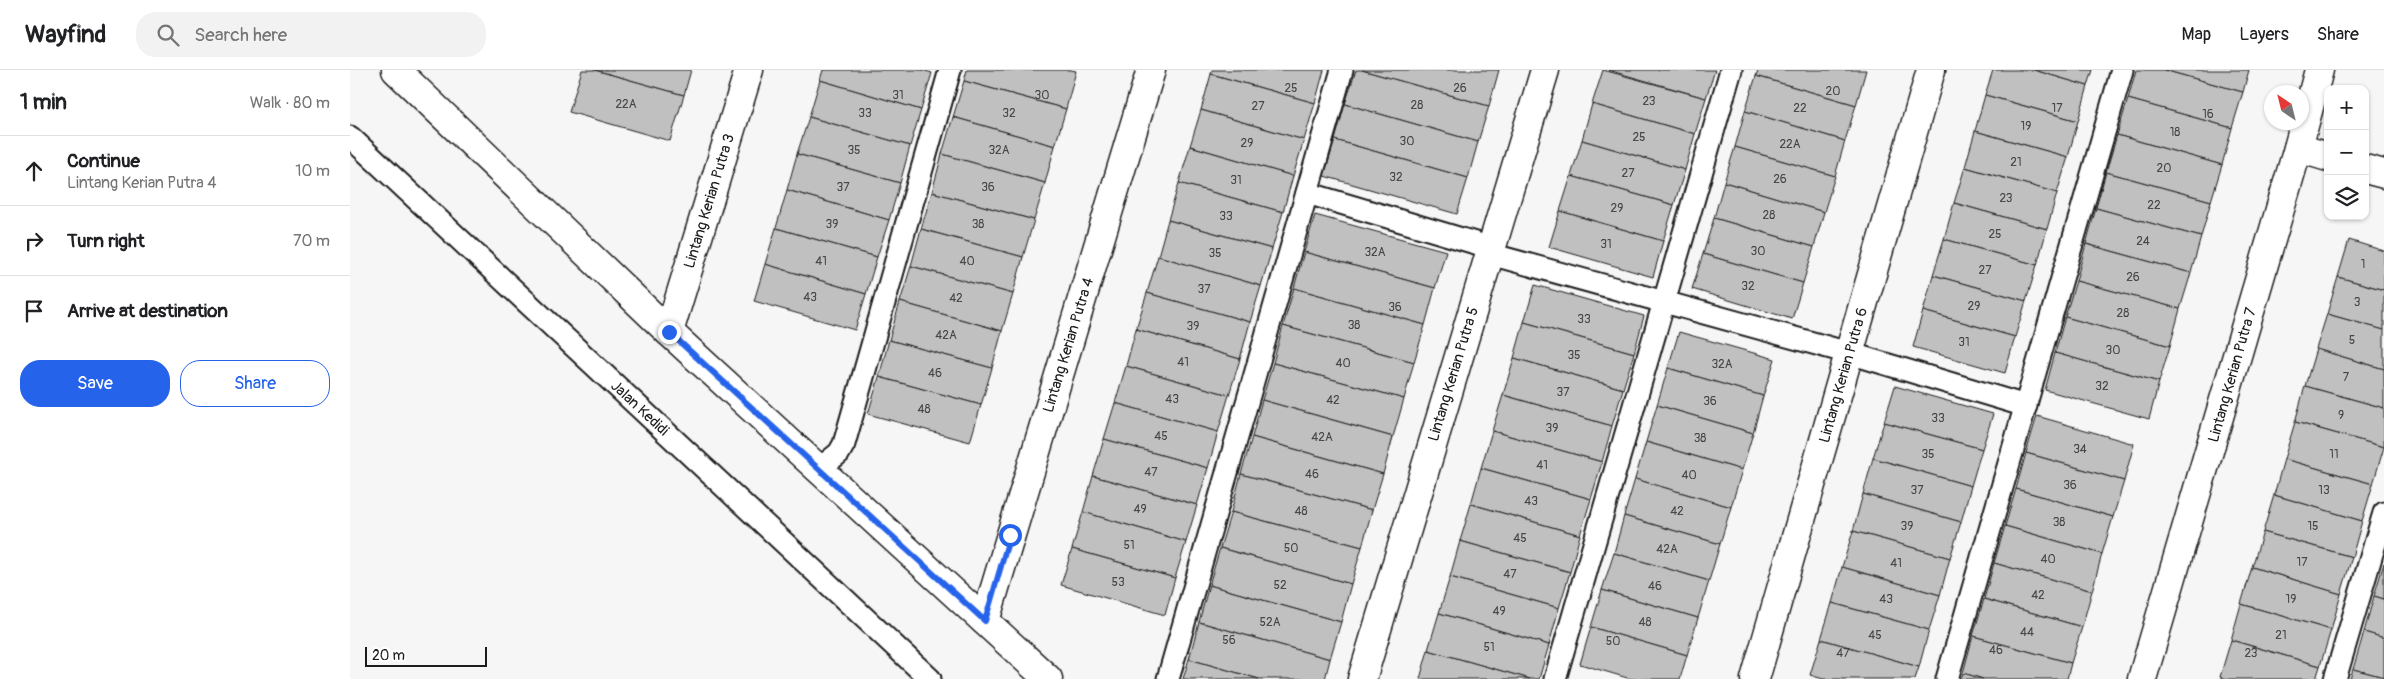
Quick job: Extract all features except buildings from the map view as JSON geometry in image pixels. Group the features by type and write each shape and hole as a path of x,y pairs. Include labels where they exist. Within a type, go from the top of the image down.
{"street":[{"path":"396,70 669,332 1048,679"},
{"name":"Lintang Kerian Putra 3","path":"669,332 749,70"},
{"name":"Lintang Kerian Putra 4","path":"985,621 1151,70"},
{"name":"Lintang Kerian Putra 5","path":"1362,679 1545,70"},
{"name":"Lintang Kerian Putra 6","path":"1755,679 1931,70"},
{"name":"Lintang Kerian Putra 7","path":"2142,679 2298,148 2319,70"},
{"path":"2298,148 2324,156"},
{"path":"2369,169 2384,174"}],"lane":[{"path":"819,469 835,458 844,444 950,70"},
{"path":"1168,679 1342,70"},
{"path":"1555,679 1731,70"},
{"path":"1947,679 2122,70"},
{"name":"Jalan Kedidi","path":"350,137 930,679"},
{"path":"1307,193 1491,251 2026,406"},
{"path":"2335,679 2384,513"}],"route":[{"path":"669,332 985,621 1010,535"}]}
